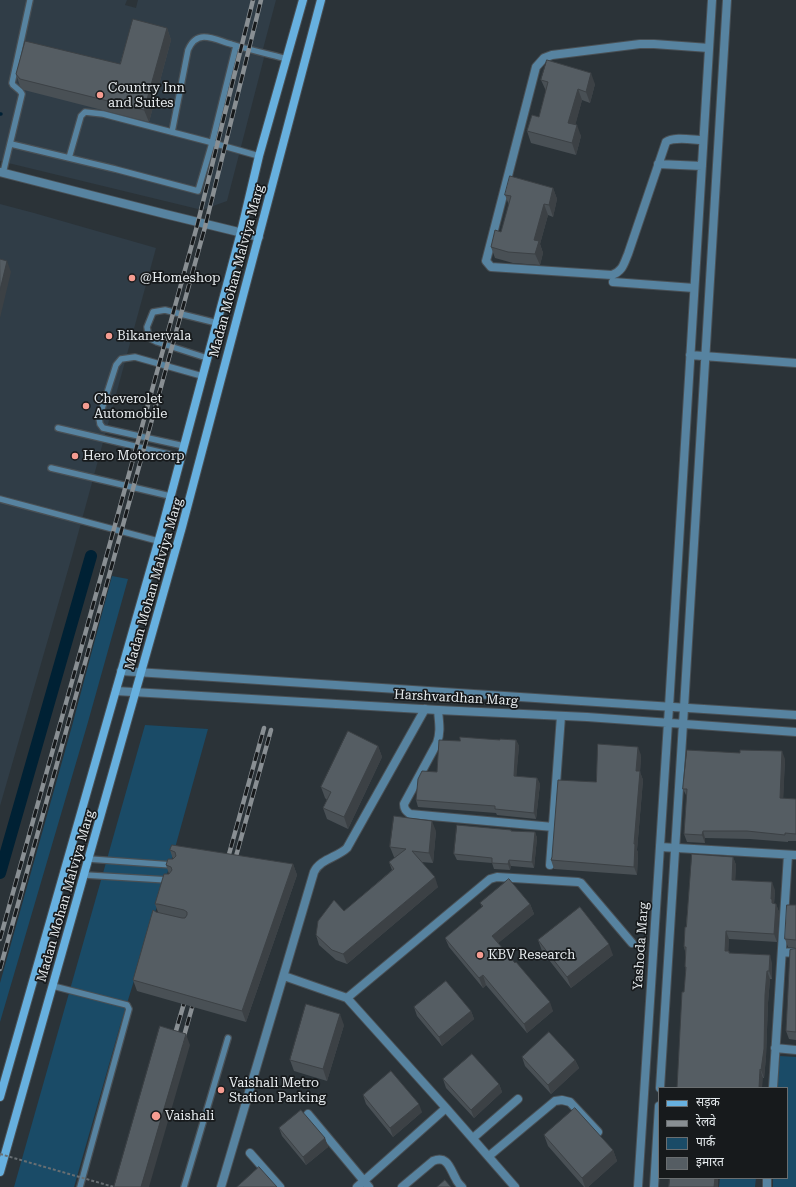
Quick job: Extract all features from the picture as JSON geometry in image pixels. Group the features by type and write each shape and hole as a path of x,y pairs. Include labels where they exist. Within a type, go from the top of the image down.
{"main road":[{"name":"Madan Mohan Malviya Marg","path":"0,1097 158,541 241,232 259,156 303,0"},
{"name":"Madan Mohan Malviya Marg","path":"0,1172 182,527 321,0"}],"street":[{"name":"Yashoda Marg","path":"638,1187 712,0"},
{"path":"660,1087 676,848 727,0"},
{"path":"710,29 726,29"},
{"path":"703,140 669,140 666,142 628,254 618,273 612,275 491,267 486,261 536,67 544,58 552,55 640,44 709,48"},
{"path":"658,164 702,166"},
{"path":"2,173 259,237"},
{"path":"613,282 694,288"},
{"path":"690,355 796,363"},
{"name":"Harshvardhan Marg","path":"121,671 669,708 796,715"},
{"name":"Harshvardhan Marg","path":"116,691 561,716 796,732"},
{"path":"221,1187 316,868 319,864 348,848 425,709"},
{"path":"438,710 440,735 404,804 406,812 410,814 553,828"},
{"path":"550,865 561,716"},
{"path":"660,847 792,855 782,952 773,1087"},
{"path":"348,998 484,884 497,877 581,883 632,943"},
{"path":"782,952 796,953"},
{"path":"284,976 348,998 515,1187"},
{"path":"776,1048 796,1050"},
{"path":"473,1138 518,1099"},
{"path":"489,1156 555,1101 562,1100 570,1102 598,1132"},
{"path":"357,1187 366,1184 446,1108"},
{"path":"308,1114 366,1184"},
{"path":"654,1187 658,1122"},
{"path":"250,1153 280,1187"},
{"path":"402,1187 433,1161 439,1159 444,1160 453,1170 456,1180 462,1187"}],"lane":[{"path":"2,173 11,144 22,94 13,85 12,81 30,0"},
{"path":"172,132 188,50 196,39 203,36 236,46 287,58"},
{"path":"11,144 198,191 212,143 236,46"},
{"path":"69,158 81,116 85,112 103,114 259,156"},
{"path":"207,358 149,338 147,327 153,312 166,310 217,323"},
{"path":"184,446 103,428 100,424 99,418 116,366 121,359 134,357 202,376"},
{"path":"58,428 181,457"},
{"path":"51,468 170,496"},
{"path":"0,499 158,541"},
{"path":"89,859 176,866"},
{"path":"85,875 172,881"},
{"path":"53,986 127,1005 129,1009 80,1187"},
{"path":"184,1187 228,1038"}],"path":[{"path":"0,1154 114,1187"}],"shaded area":[{"path":"0,0 127,0 125,5 136,8 138,0 276,0 263,49 266,50 227,201 202,210 0,161"},
{"path":"0,204 156,248 72,556 0,806"}],"green space":[{"path":"112,576 128,579 88,722 0,1022 0,983 72,726"},
{"path":"145,725 208,729 175,848 120,1026 74,1187 14,1187"},
{"path":"780,1056 796,1057 796,1187 773,1187 773,1179 788,1179 788,1087 777,1087"},
{"path":"720,1179 756,1179 755,1187 719,1187"}],"building":[{"path":"133,19 167,28 144,110 20,79 16,74 25,41 120,64"},
{"path":"547,60 591,73 586,92 578,89 568,123 577,125 572,143 527,131 532,115 539,117 548,82 541,80"},
{"path":"510,176 553,188 549,205 544,204 534,240 539,241 535,254 508,252 491,247 495,230 501,232 511,196 505,195"},
{"path":"0,259 7,261 0,290"},
{"path":"348,731 378,746 344,817 323,808 331,792 321,787"},
{"path":"460,737 516,740 514,776 537,778 534,813 495,809 495,806 416,800 418,779 422,771 437,772 439,740 460,741"},
{"path":"598,744 638,747 636,771 640,771 634,844 634,867 551,860 558,780 596,782"},
{"path":"687,750 740,753 740,750 782,751 780,798 796,799 796,834 785,833 785,835 747,831 703,831 702,835 684,834 687,789 683,789"},
{"path":"394,816 432,821 429,853 412,851 435,877 343,954 332,950 316,935 318,921 334,900 344,911 394,869 389,862 406,849 390,847"},
{"path":"457,825 535,832 532,862 509,860 508,864 492,863 492,858 454,854"},
{"path":"172,845 293,864 242,1011 133,980 153,910 182,918 185,918 187,915 187,912 184,910 155,904 164,874 169,874 172,870 171,867 166,865 168,859 173,859 176,856 175,852 170,850"},
{"path":"692,854 733,857 732,880 772,882 771,899 772,903 776,904 774,934 726,931 725,951 729,951 729,953 770,955 765,995 764,1049 761,1070 760,1069 759,1087 677,1087 682,992 684,992 686,967 686,947 684,947"},
{"path":"509,879 530,904 492,936 550,1002 524,1024 483,975 479,978 445,938 483,906 480,903"},
{"path":"787,905 796,905 796,940 785,939"},
{"path":"580,907 609,944 567,977 538,940"},
{"path":"796,949 796,1032 786,1031 790,950"},
{"path":"446,981 471,1011 439,1037 414,1007"},
{"path":"306,1004 340,1014 323,1069 290,1060"},
{"name":"Vaishali","path":"160,1026 186,1034 141,1187 114,1187"},
{"path":"549,1032 575,1060 548,1085 522,1057"},
{"path":"472,1054 499,1084 471,1110 443,1079"},
{"path":"391,1071 419,1104 390,1128 363,1095"},
{"path":"575,1108 613,1150 582,1178 544,1135"},
{"path":"301,1110 325,1138 303,1157 279,1128"},
{"path":"259,1167 277,1187 237,1187"},
{"path":"670,1179 715,1179 714,1187 669,1187"},
{"path":"445,1180 451,1187 437,1187"}],"waterway":[{"path":"0,873 91,556"}],"railway":[{"path":"0,939 197,226 253,0"},
{"path":"0,969 205,227 261,0"},
{"path":"226,865 264,728"},
{"path":"233,867 271,730"},
{"path":"173,1041 187,993"},
{"path":"182,1043 195,997"}],"place":[{"name":"Country Inn and Suites","path":"100,95"},
{"name":"@Homeshop","path":"132,278"},
{"name":"Bikanervala","path":"109,336"},
{"name":"Cheverolet Automobile","path":"86,406"},
{"name":"Hero Motorcorp","path":"75,456"},
{"name":"KBV Research","path":"480,955"},
{"name":"Vaishali Metro Station Parking","path":"221,1090"},
{"name":"Vaishali","path":"156,1116"}]}
